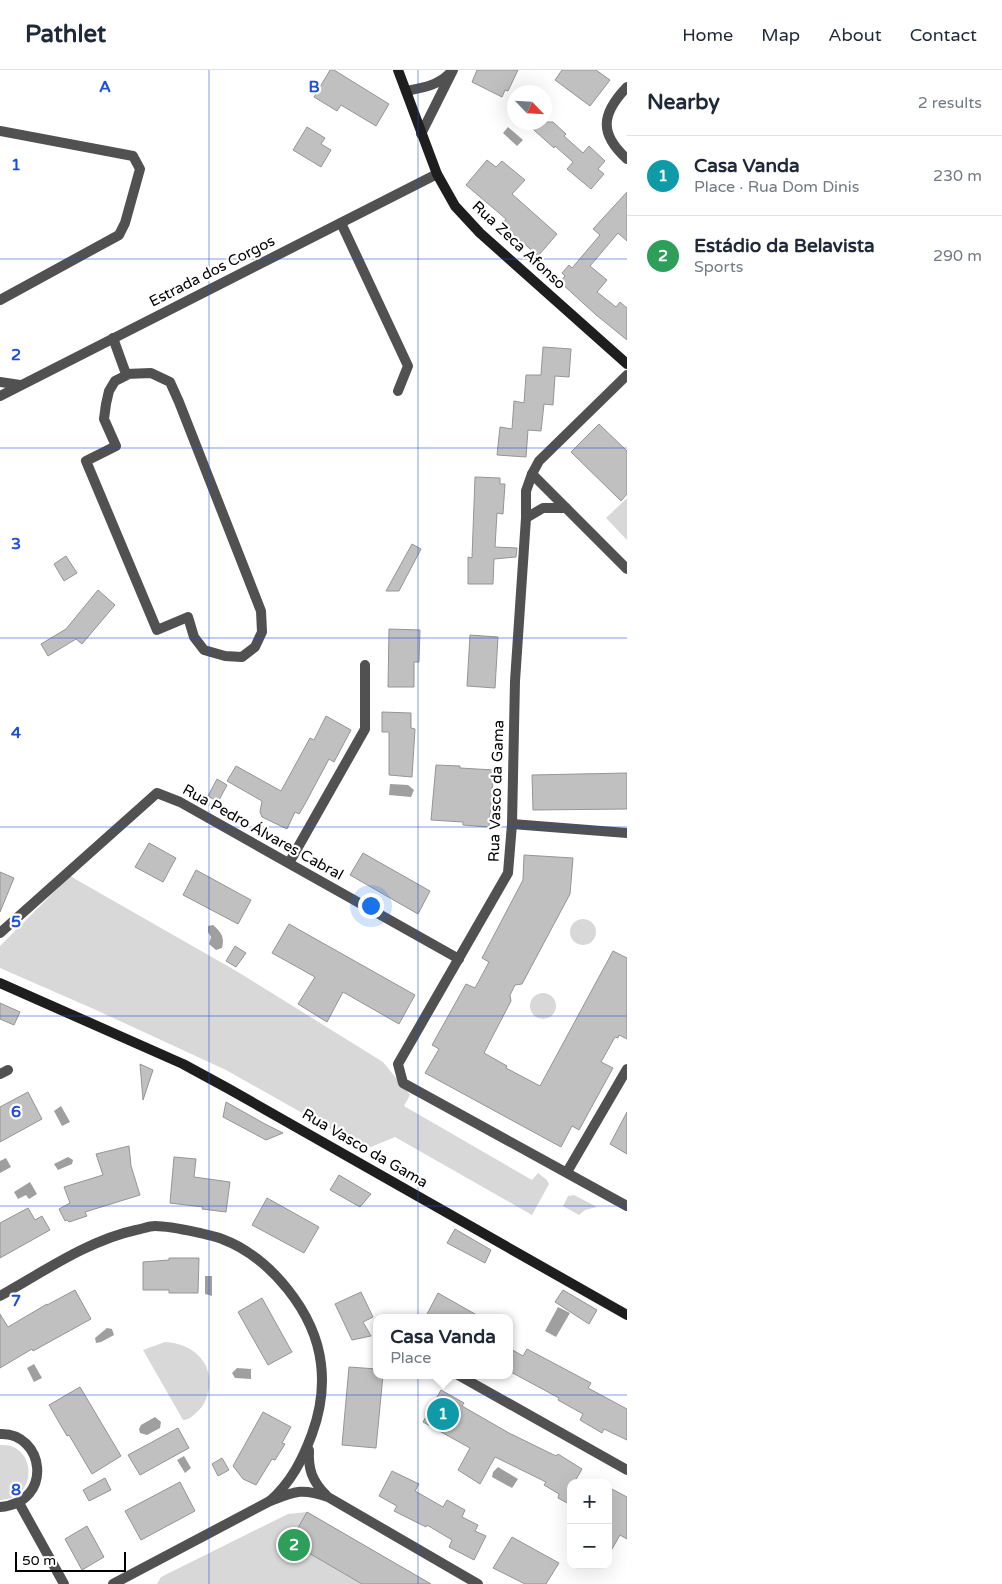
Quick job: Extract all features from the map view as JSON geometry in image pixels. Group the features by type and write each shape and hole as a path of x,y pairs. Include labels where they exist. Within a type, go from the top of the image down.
{"street":[{"name":"Rua Zeca Afonso","path":"398,70 437,174 455,206 480,233 627,364"},
{"path":"406,92 443,80 453,70"},
{"path":"422,134 453,70"},
{"path":"627,87 611,110 606,127 609,139 627,159"},
{"path":"0,131 134,156 140,168 125,223 118,234 0,300"},
{"name":"Estrada dos Corgos","path":"0,396 437,174"},
{"path":"341,223 408,366 398,391"},
{"path":"113,338 126,374 151,373 170,382 179,402 261,611 262,632 256,647 242,657 224,656 204,650 194,637 188,618 157,630 86,461 116,446 104,419 106,404 109,391 115,381 129,374"},
{"name":"Rua Vasco da Gama","path":"627,375 539,462 526,491 516,681 512,824 508,873 398,1064 403,1083 627,1206"},
{"path":"0,382 20,385"},
{"path":"532,474 627,569"},
{"path":"526,518 543,508 566,508"},
{"path":"289,863 365,729 364,665"},
{"name":"Rua Pedro Álvares Cabral","path":"0,933 157,793 180,802 459,959"},
{"path":"512,824 627,833"},
{"name":"Rua Vasco da Gama","path":"0,983 183,1064 214,1080 627,1314"},
{"path":"567,1172 627,1069"},
{"path":"0,1296 86,1249 118,1234 154,1226 190,1231 222,1239 255,1256 284,1283 301,1309 315,1338 321,1363 322,1389 319,1415 303,1458 293,1476 270,1501"},
{"path":"465,1379 627,1470"},
{"path":"0,1434 18,1438 28,1445 36,1460 38,1473 30,1494 19,1503 0,1508"},
{"path":"310,1439 308,1460 311,1475 317,1486 328,1497"},
{"path":"114,1584 270,1501 294,1491 310,1491 328,1497 478,1584"},
{"path":"19,1503 64,1584"}],"shaded area":[{"path":"507,128 523,140 517,146 503,133"},
{"path":"627,498 627,540 606,518"},
{"path":"390,784 408,785 414,790 411,797 389,795"},
{"path":"70,876 238,972 383,1062 410,1095 404,1106 532,1180 538,1173 549,1184 532,1215 395,1137 366,1149 226,1070 0,968 0,946"},
{"path":"583,919 592,923 596,932 592,941 583,945 574,941 570,932 574,923"},
{"path":"213,925 223,938 222,948 216,950 209,944 211,937 208,932 208,926"},
{"path":"543,993 552,997 556,1006 552,1015 543,1019 534,1015 530,1006 534,997"},
{"path":"61,1106 70,1122 62,1126 54,1111"},
{"path":"68,1157 73,1160 72,1164 58,1170 54,1164"},
{"path":"6,1158 11,1167 0,1173 0,1161"},
{"path":"30,1182 37,1194 29,1199 26,1195 18,1199 14,1192"},
{"path":"574,1195 597,1207 585,1210 579,1215 563,1206 568,1196"},
{"path":"205,1276 212,1276 212,1296 205,1294"},
{"path":"558,1307 570,1313 556,1337 545,1331"},
{"path":"107,1328 112,1329 114,1335 96,1343 95,1338"},
{"path":"165,1342 175,1343 192,1350 199,1356 208,1370 209,1389 206,1400 197,1412 185,1420 183,1420 143,1350"},
{"path":"34,1364 42,1378 34,1382 27,1368"},
{"path":"237,1368 251,1369 251,1379 235,1378 232,1373"},
{"path":"155,1417 161,1422 160,1428 147,1435 140,1433 141,1425"},
{"path":"0,1445 12,1446 21,1452 26,1461 28,1471 27,1481 22,1491 13,1497 0,1500"},
{"path":"184,1456 191,1468 185,1473 177,1460"},
{"path":"498,1467 518,1479 512,1488 492,1477 493,1472"},
{"path":"307,1512 431,1584 157,1584 161,1577 288,1514"}],"building":[{"path":"330,70 334,70 389,104 376,126 341,105 337,111 314,97"},
{"path":"477,70 518,70 511,85 507,85 507,91 505,90 502,97 472,82"},
{"path":"562,70 596,70 610,80 590,106 555,80"},
{"path":"553,122 566,134 564,136 583,153 589,146 605,161 598,169 604,174 591,189 567,169 573,162 555,146 554,148 534,130 552,130"},
{"path":"307,127 325,138 321,144 331,150 321,167 293,150"},
{"path":"487,160 496,167 502,161 525,180 512,194 557,234 538,256 502,224 506,219 466,185"},
{"path":"627,192 627,241 618,233 590,266 607,280 597,292 616,307 620,302 627,308 627,340 560,282 565,276 562,273 569,265 572,268 600,235 593,229"},
{"path":"543,347 571,349 569,377 555,376 553,405 544,404 541,431 528,430 526,457 497,455 500,427 512,429 514,401 524,403 526,375 541,375"},
{"path":"599,424 627,451 627,494 621,501 571,452"},
{"path":"475,477 500,478 500,484 505,484 503,514 497,513 495,547 517,548 516,557 494,559 493,584 468,584 468,557 472,558"},
{"path":"412,544 421,549 399,591 386,591"},
{"path":"66,556 77,573 64,581 54,564"},
{"path":"98,590 115,605 82,644 76,639 48,656 41,644 66,629"},
{"path":"389,629 420,630 419,662 414,662 414,687 388,687"},
{"path":"470,635 498,637 495,688 467,686"},
{"path":"382,712 411,713 411,728 415,729 412,777 389,775 389,732 382,732"},
{"path":"326,716 351,730 334,762 329,759 299,814 295,812 287,829 262,817 260,812 262,801 227,781 236,766 281,791 310,738 314,740"},
{"path":"436,765 494,770 489,827 463,825 463,822 431,820"},
{"path":"627,773 627,809 533,810 532,775"},
{"path":"217,779 227,785 218,802 208,796"},
{"path":"149,843 176,858 163,882 135,867"},
{"path":"363,853 430,891 418,914 350,875"},
{"path":"524,855 573,858 570,894 522,984 515,985 510,995 511,1001 484,1053 507,1066 506,1068 540,1086 613,951 627,958 627,1039 619,1035 618,1038 615,1037 601,1062 613,1068 579,1130 572,1126 561,1147 425,1073 439,1049 432,1045 466,984 475,988 489,962 482,958 523,880"},
{"path":"196,870 251,900 238,924 183,895"},
{"path":"0,872 14,878 0,912"},
{"path":"289,924 415,995 399,1024 343,992 327,1022 298,1004 315,977 272,953"},
{"path":"235,946 246,953 236,967 226,961"},
{"path":"0,1003 20,1012 14,1025 0,1019"},
{"path":"140,1064 153,1070 143,1100"},
{"path":"28,1092 42,1119 0,1142 0,1107"},
{"path":"226,1102 283,1133 266,1140 223,1117"},
{"path":"627,1112 627,1154 610,1144"},
{"path":"129,1146 131,1166 140,1195 85,1212 87,1216 69,1222 65,1221 59,1209 70,1203 64,1187 103,1175 96,1154"},
{"path":"174,1157 196,1159 194,1177 230,1182 226,1212 170,1203"},
{"path":"339,1175 371,1194 360,1207 330,1190"},
{"path":"267,1198 319,1227 304,1253 252,1225"},
{"path":"28,1208 35,1220 42,1216 50,1230 0,1258 0,1223"},
{"path":"455,1229 491,1250 485,1263 447,1243"},
{"path":"169,1258 199,1258 198,1293 169,1293 169,1290 143,1290 143,1262 169,1260"},
{"path":"75,1290 91,1319 33,1351 32,1349 0,1368 0,1314 8,1327"},
{"path":"563,1290 597,1310 589,1324 555,1302"},
{"path":"361,1292 373,1317 363,1322 371,1336 352,1340 335,1304"},
{"path":"438,1293 475,1314 427,1314"},
{"path":"262,1298 292,1352 268,1365 238,1312"},
{"path":"527,1349 591,1383 588,1388 627,1409 627,1440 604,1429 602,1433 580,1420 583,1414 558,1400 559,1398 513,1373 513,1350 523,1356"},
{"path":"349,1367 373,1369 373,1379 383,1379 376,1448 342,1445"},
{"path":"80,1387 121,1456 92,1474 49,1405"},
{"path":"441,1390 464,1403 462,1406 509,1433 556,1456 558,1454 582,1469 576,1479 567,1479 567,1503 558,1498 559,1494 544,1485 546,1482 495,1457 480,1484 458,1470 470,1448 423,1422"},
{"path":"263,1412 291,1427 282,1443 285,1444 275,1460 272,1459 256,1485 243,1479 233,1466"},
{"path":"178,1428 189,1448 140,1475 128,1455"},
{"path":"222,1458 229,1470 218,1476 212,1464"},
{"path":"392,1471 419,1484 415,1491 443,1507 447,1500 465,1510 462,1517 478,1525 475,1531 486,1536 474,1560 449,1547 452,1540 427,1525 426,1527 394,1511 397,1506 379,1496"},
{"path":"105,1478 111,1490 89,1501 83,1490"},
{"path":"180,1482 195,1511 141,1540 125,1511"},
{"path":"612,1489 627,1497 627,1539 620,1535 612,1549"},
{"path":"307,1512 431,1584 362,1584 290,1542"},
{"path":"87,1526 104,1557 82,1570 65,1539"},
{"path":"512,1537 559,1563 546,1584 525,1584 493,1568"}],"place":[{"name":"Casa Vanda","path":"443,1414"},
{"name":"Estádio da Belavista","path":"294,1545"}]}
